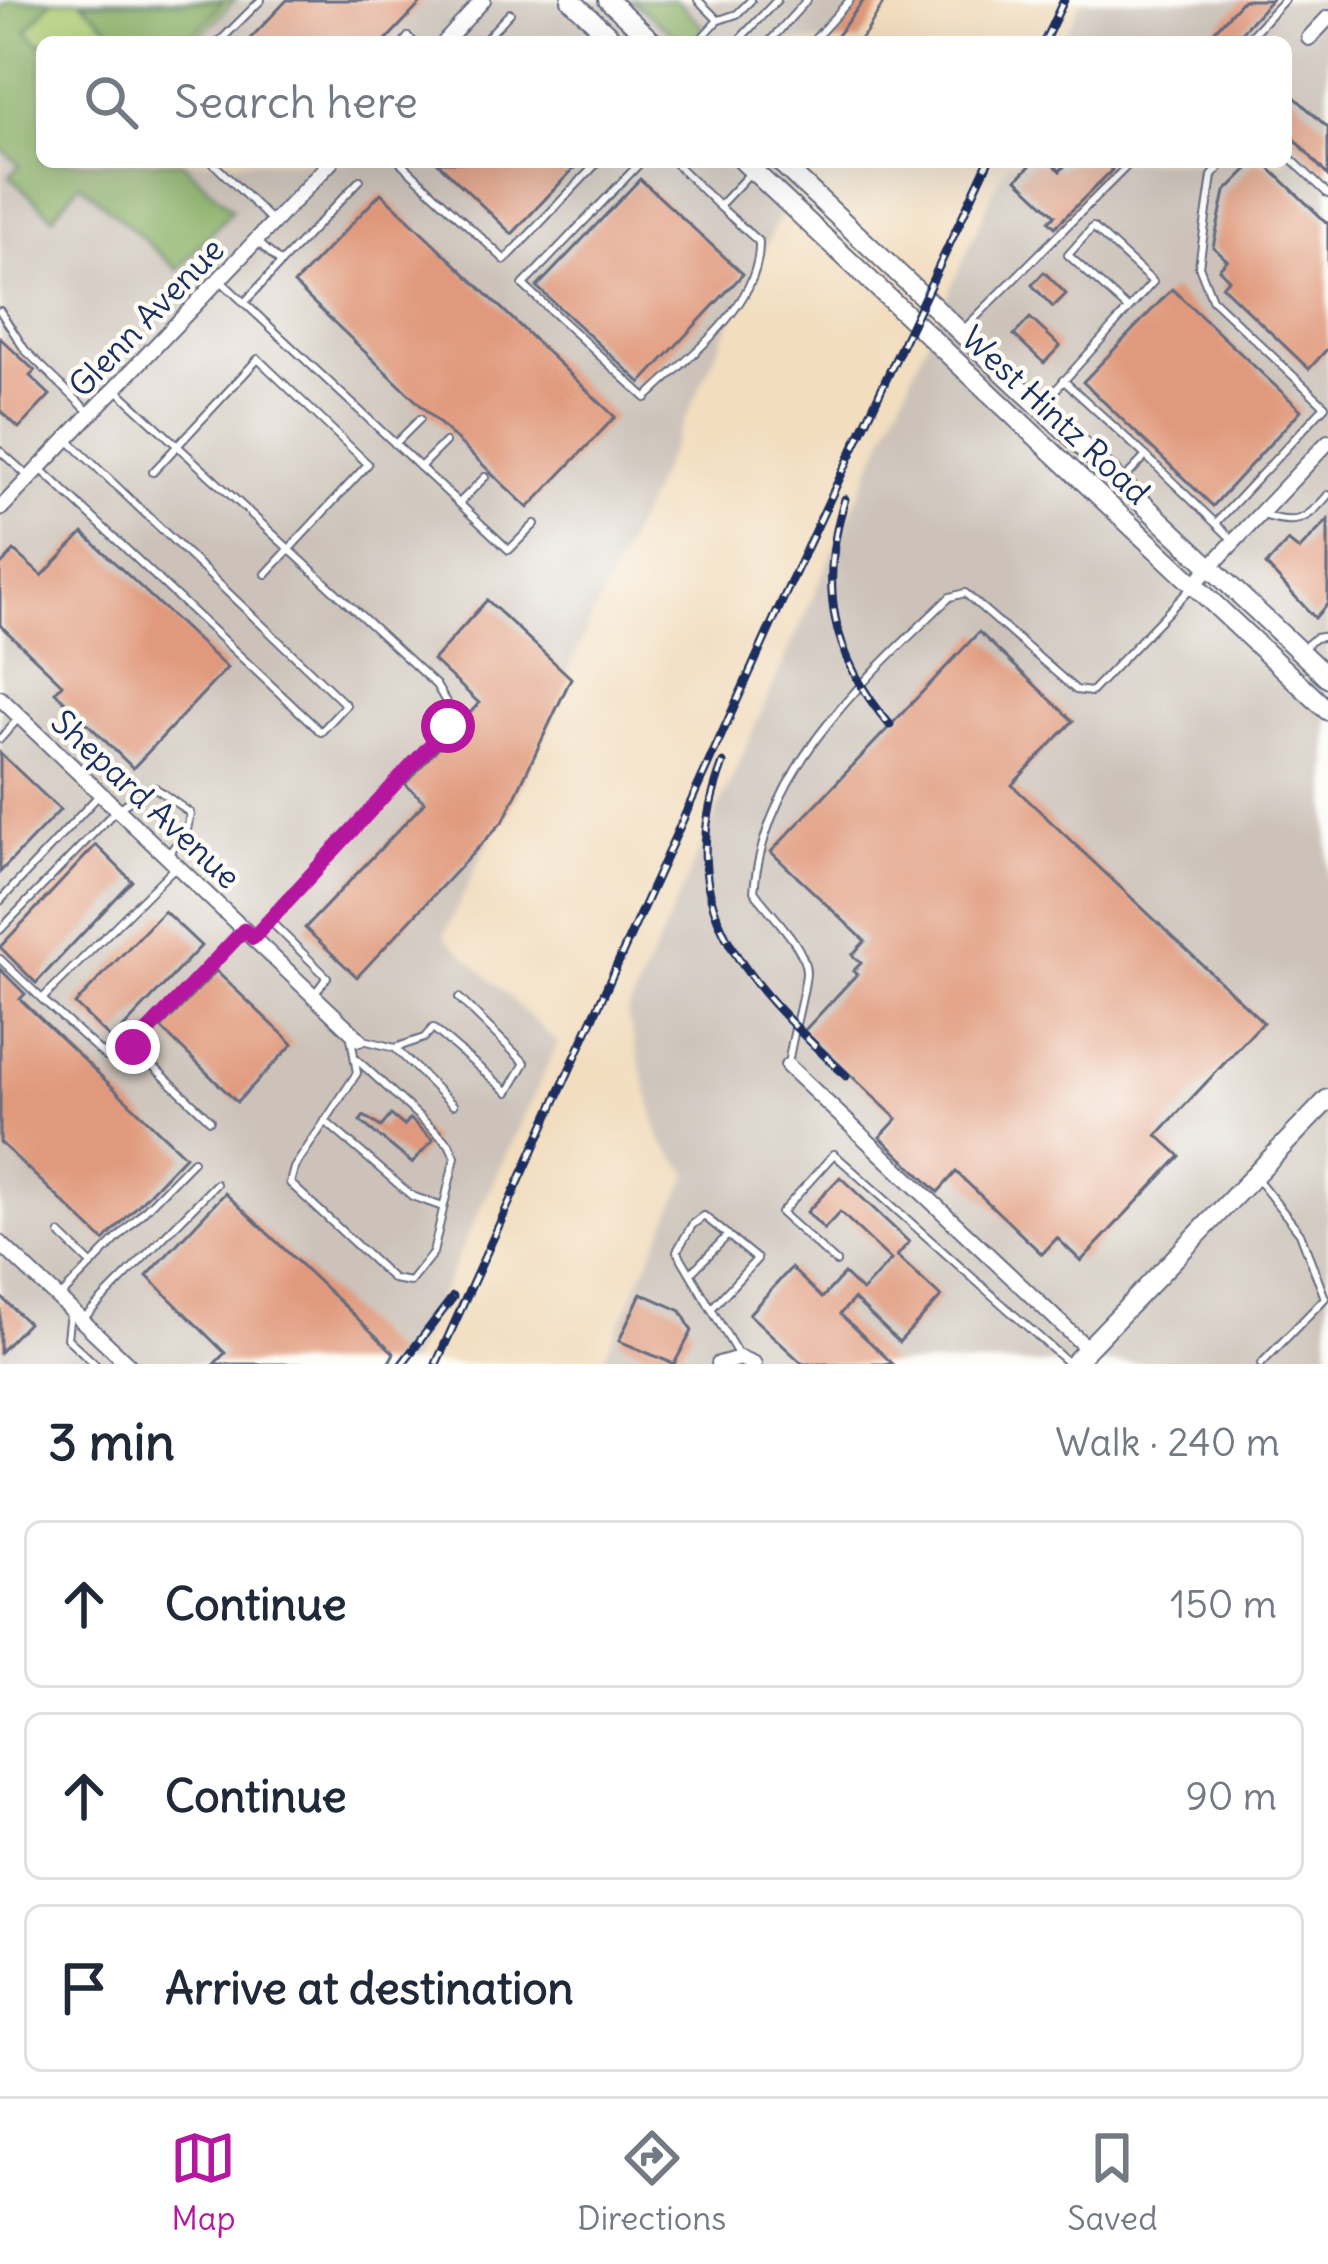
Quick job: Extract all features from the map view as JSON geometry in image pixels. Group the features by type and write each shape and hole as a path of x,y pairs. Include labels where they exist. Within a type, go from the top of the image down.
{"main road":[{"path":"572,0 610,36"},
{"path":"608,0 647,36"},
{"name":"West Hintz Road","path":"750,168 1328,711"},
{"name":"West Hintz Road","path":"787,168 1328,678"},
{"path":"1077,1359 1328,1099"}],"street":[{"path":"450,36 483,0"},
{"path":"1309,38 1328,18"},
{"name":"Glenn Avenue","path":"0,508 326,168"},
{"path":"1194,584 1328,442"},
{"name":"Shepard Avenue","path":"0,698 354,1034"},
{"path":"788,1066 1077,1359"},
{"path":"0,1243 128,1364"},
{"path":"719,1364 747,1361"}],"lane":[{"path":"225,36 261,0"},
{"path":"698,0 718,20"},
{"path":"703,36 718,20 737,14 751,0"},
{"path":"743,36 777,0"},
{"path":"774,36 807,0"},
{"path":"834,0 843,8"},
{"path":"817,36 850,0"},
{"path":"1251,36 1285,0"},
{"path":"489,36 510,14"},
{"path":"1292,160 1328,194"},
{"path":"218,168 274,223"},
{"path":"406,168 505,260 592,168"},
{"path":"635,168 523,285 646,398 739,304 759,265 758,242 680,168"},
{"path":"719,206 747,168"},
{"path":"960,332 1125,168"},
{"path":"1216,523 1326,408 1212,298 1199,266 1212,176 1219,168"},
{"path":"244,303 360,180"},
{"path":"1040,408 1153,282 1094,227 1069,255 1128,309"},
{"path":"256,240 280,263"},
{"path":"219,280 509,550 535,524"},
{"path":"0,310 25,350 91,413"},
{"path":"153,472 259,359 368,464 266,574"},
{"path":"1063,380 1234,541"},
{"path":"115,388 436,685 453,714 448,726 269,920 133,1047 211,1120"},
{"path":"395,444 420,419"},
{"path":"0,451 35,472 322,731 346,705 66,439"},
{"path":"420,467 445,442"},
{"path":"1119,483 1146,456"},
{"path":"459,503 485,476"},
{"path":"1260,514 1291,524 1308,519 1328,496"},
{"path":"788,1066 792,1024 806,972 797,948 754,891 758,849 822,729 950,598 965,593 1076,690 1091,692 1194,584"},
{"path":"1300,651 1315,638 1328,636"},
{"path":"0,739 20,717"},
{"path":"0,930 117,809 154,787 190,812 187,830 171,861 42,999"},
{"path":"0,901 101,794"},
{"path":"269,920 327,977 313,995"},
{"path":"0,959 106,1057"},
{"path":"395,1048 424,1038 434,1028 508,1092 525,1063 459,998"},
{"path":"355,1058 449,1144 455,1157 433,1252 410,1282 393,1279 290,1183 357,1073 355,1058 354,1034 395,1048 453,1105"},
{"path":"325,1121 412,1196 440,1206"},
{"path":"836,1262 782,1213 834,1154 1077,1359"},
{"path":"95,1364 67,1338 70,1309 92,1265 193,1161"},
{"path":"1254,1176 1300,1233 1325,1298 1261,1364"},
{"path":"70,1309 216,1184"},
{"path":"711,1309 757,1259 699,1217 677,1251 711,1309 747,1361"},
{"path":"60,1234 92,1265"},
{"path":"691,1273 728,1235"}],"shaded area":[{"path":"0,0 880,0 863,36 36,36 36,168 802,168 444,936 558,1043 408,1364 0,1364"},
{"path":"1082,0 1328,0 1328,1364 601,1364 689,1173 660,1140 627,1013 1004,168 1292,168 1292,36 1065,36"}],"green space":[{"path":"9,0 52,0 27,31 36,40 36,168 188,168 232,210 178,270 80,183 53,217 9,176 20,165 0,147 0,9"},
{"path":"21,0 234,0 200,36 36,36 36,168 44,168 53,193 0,142 0,23"},
{"path":"225,0 192,36 118,36 82,2"},
{"path":"631,0 676,0 705,29 699,36 676,36"}],"building":[{"path":"287,0 424,0 390,36 253,36"},
{"path":"864,0 885,0 863,36 837,36"},
{"path":"1243,0 1271,0 1238,36 1210,36"},
{"path":"1292,95 1328,128 1328,176 1292,136"},
{"path":"443,168 574,168 512,234"},
{"path":"1028,168 1112,170 1055,227 1049,221 1055,215 1017,179"},
{"path":"1249,168 1269,168 1328,224 1328,348 1309,369 1222,286 1229,279 1219,269 1227,260 1213,247 1225,192"},
{"path":"640,179 743,274 641,383 537,287"},
{"path":"381,193 615,417 528,508 294,284"},
{"path":"1044,272 1066,294 1053,307 1032,285"},
{"path":"1172,289 1301,410 1213,506 1083,382"},
{"path":"1030,318 1060,346 1044,363 1014,335"},
{"path":"0,338 35,371 30,376 50,395 19,428 0,410"},
{"path":"1328,520 1328,603 1315,618 1266,565 1288,541 1299,550"},
{"path":"83,533 227,668 133,768 55,692 62,684 0,625 0,566 14,551 42,576"},
{"path":"487,600 571,678 504,820 357,977 305,928 425,802 405,784 479,703 433,660"},
{"path":"979,632 1073,721 1012,785 1263,1022 1157,1135 1180,1156 1081,1261 1057,1238 1042,1254 956,1172 938,1192 880,1137 897,1119 804,1031 857,974 853,971 861,963 852,955 865,941 771,852"},
{"path":"0,753 60,810 0,872"},
{"path":"96,845 132,881 36,983 0,947"},
{"path":"164,911 201,946 112,1040 75,1004"},
{"path":"0,969 25,994 20,999 185,1156 104,1241 0,1142"},
{"path":"216,971 293,1044 237,1102 161,1028"},
{"path":"391,1115 404,1126 410,1119 433,1140 412,1163 360,1121 364,1116 381,1127"},
{"path":"840,1177 909,1242 897,1256 941,1297 899,1342 854,1299 840,1314 893,1364 803,1364 749,1314 791,1268 822,1298 844,1274 862,1291 891,1260 840,1212 824,1229 807,1212"},
{"path":"225,1193 394,1353 388,1364 214,1364 225,1353 147,1276"},
{"path":"641,1293 681,1311 692,1331 674,1364 619,1341"},
{"path":"0,1296 28,1323 0,1352"}],"railway":[{"path":"1047,36 1064,0"},
{"path":"436,1364 783,599 985,168"},
{"path":"845,499 832,561 835,618 854,673 890,725"},
{"path":"723,763 709,815 705,861 712,902 750,975 846,1076"},
{"path":"402,1364 453,1297"}],"route":[{"path":"133,1047 244,930 253,938 448,726"}]}
